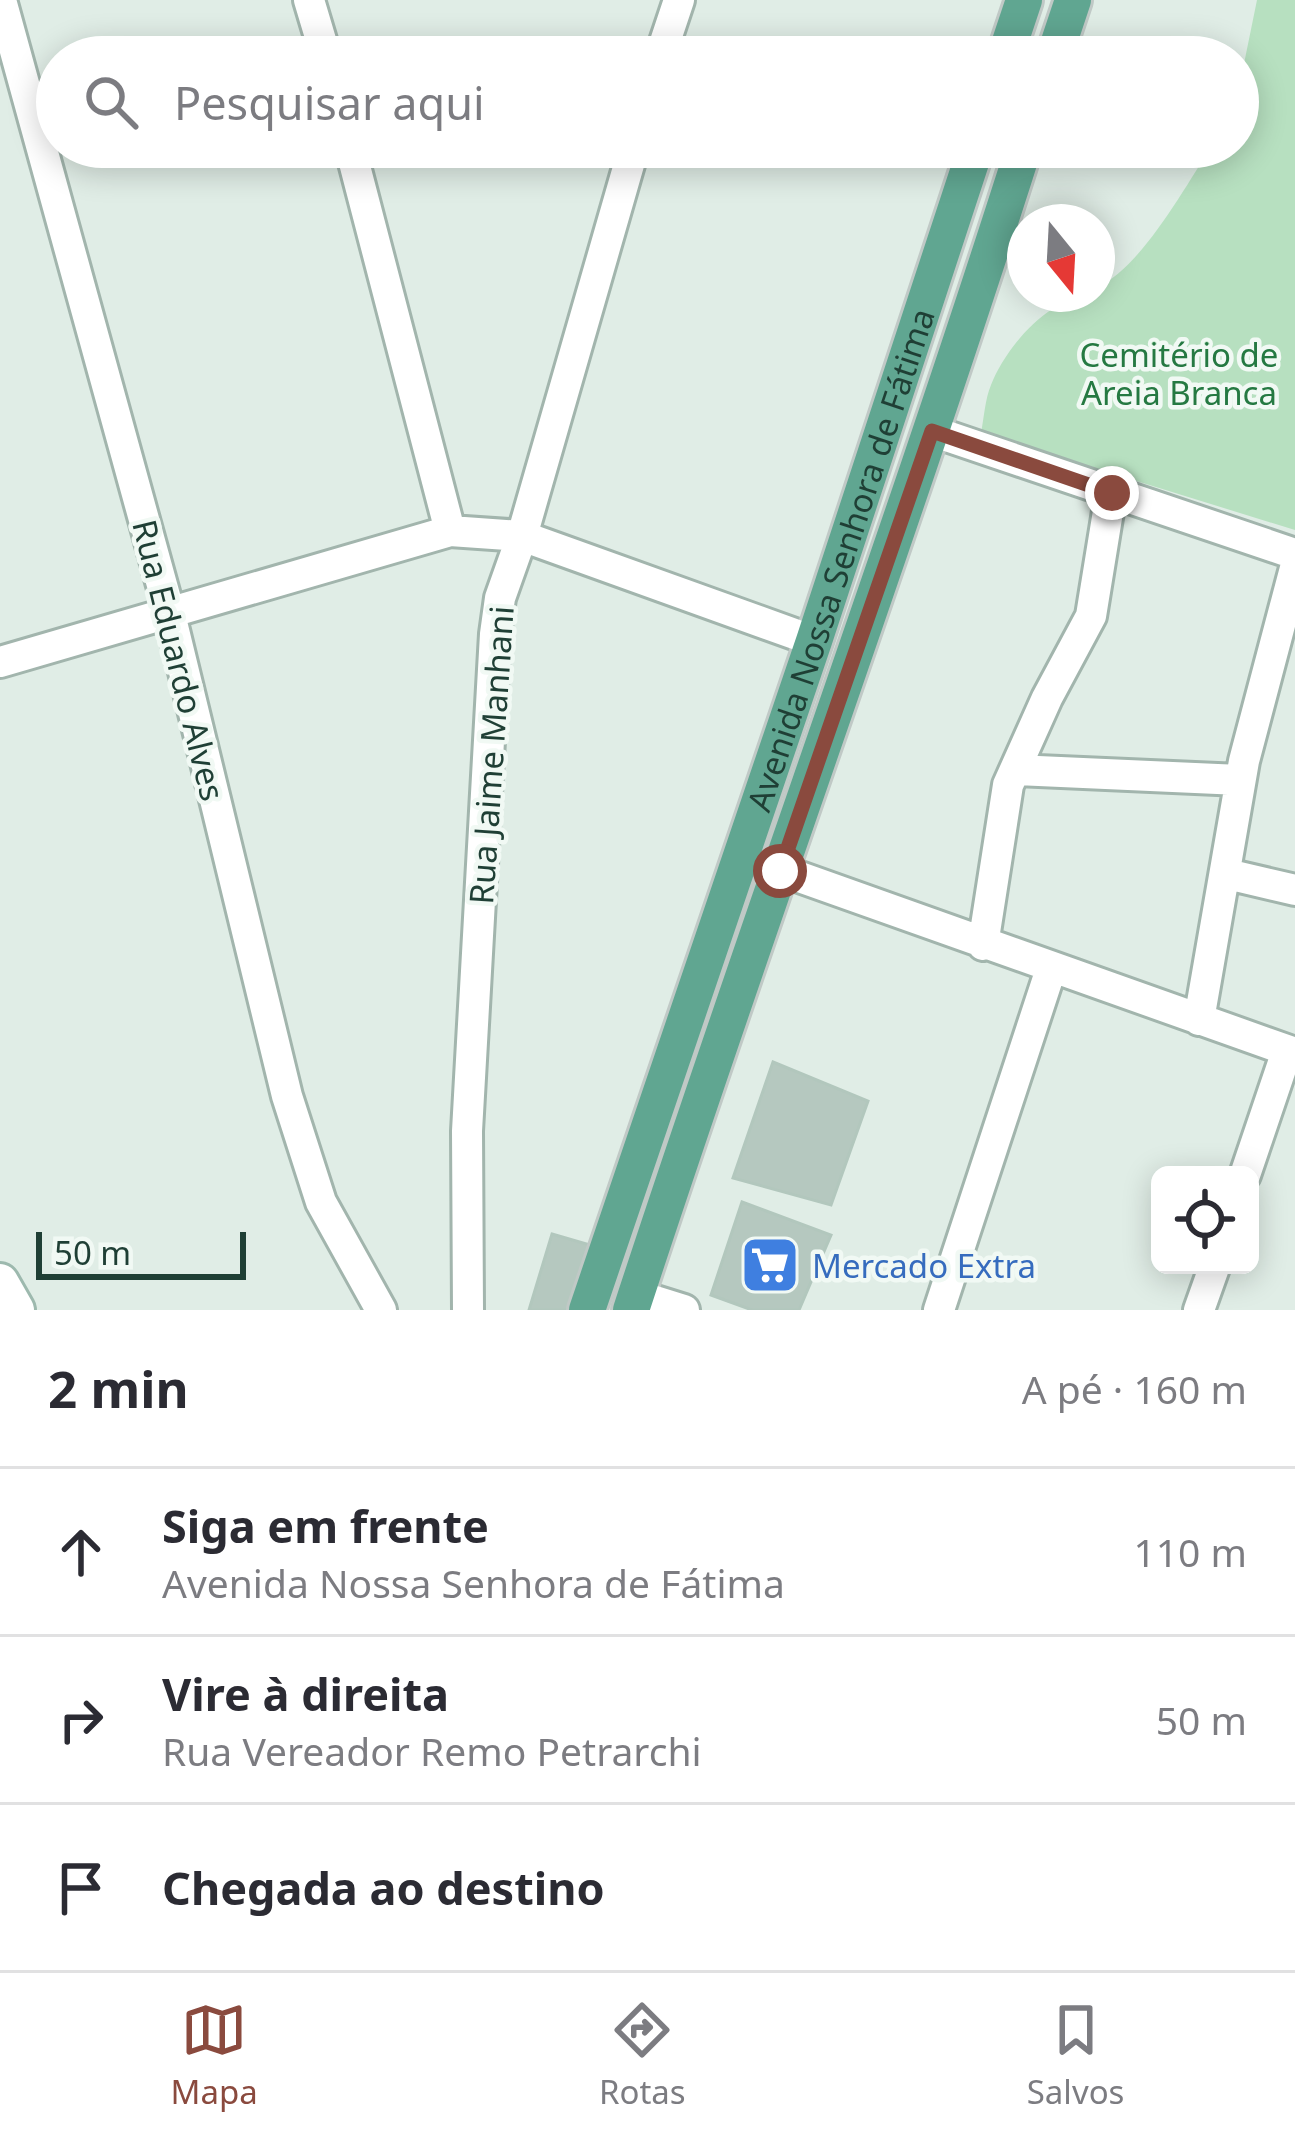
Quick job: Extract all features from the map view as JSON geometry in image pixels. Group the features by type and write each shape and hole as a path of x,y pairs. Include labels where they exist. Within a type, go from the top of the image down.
{"main road":[{"path":"1012,36 1024,0"},
{"path":"1061,36 1072,0"},
{"name":"Avenida Nossa Senhora de Fátima","path":"587,1310 969,168"},
{"name":"Avenida Nossa Senhora de Fátima","path":"634,1303 1017,168"}],"street":[{"name":"Rua Eduardo Alves","path":"1,0 36,127"},
{"path":"310,0 320,36"},
{"path":"667,36 679,0"},
{"name":"Rua Eduardo Alves","path":"47,168 170,614 287,1096 321,1202 381,1310"},
{"path":"355,168 450,531"},
{"name":"Rua Jaime Manhani","path":"468,1310 467,1131 500,598 628,168"},
{"path":"932,431 1295,554"},
{"path":"983,945 1000,830 1015,770 1091,616 1112,493"},
{"path":"0,662 450,531 522,536 814,641"},
{"path":"1199,1020 1240,780 1295,568"},
{"path":"1015,770 1240,780"},
{"path":"780,871 1291,1052 1248,1166"},
{"path":"1227,874 1295,890"},
{"path":"939,1310 1052,969"},
{"path":"1199,1310 1211,1274"},
{"path":"0,1282 16,1310"},
{"path":"634,1303 684,1310"}],"green space":[{"name":"Cemitério de Areia Branca","path":"1257,0 1295,0 1295,530 981,433 998,370 1033,324 1047,312 1115,312 1115,275 1146,245 1198,168 1259,168 1259,36 1250,36"}],"building":[{"path":"773,1062 868,1101 831,1205 733,1178"},
{"name":"Mercado Extra","path":"742,1202 831,1235 799,1310 752,1310 711,1295"},
{"path":"552,1234 590,1245 570,1310 529,1310"}],"place":[{"name":"Mercado Extra","path":"770,1265"}],"route":[{"path":"780,871 932,431 1112,493"}]}
